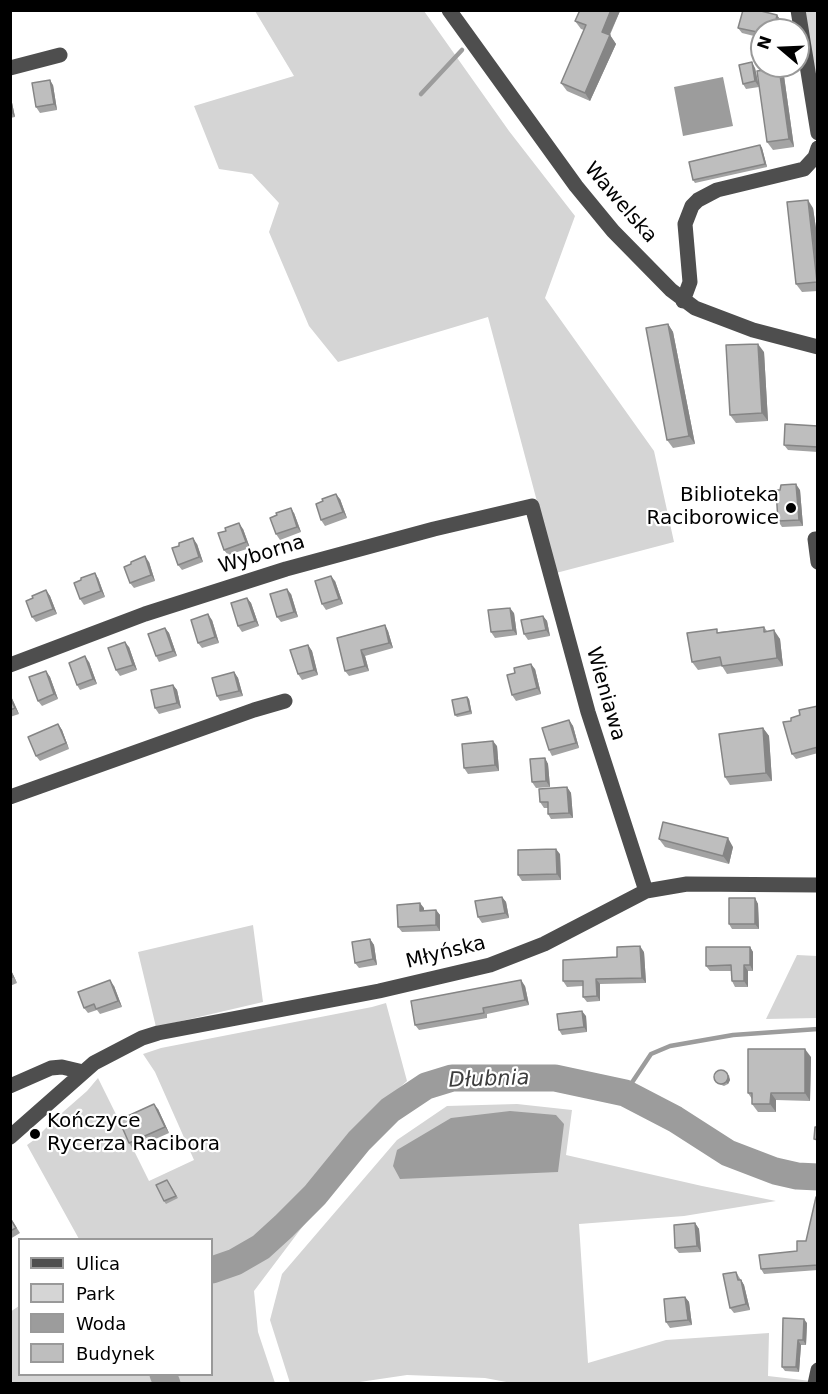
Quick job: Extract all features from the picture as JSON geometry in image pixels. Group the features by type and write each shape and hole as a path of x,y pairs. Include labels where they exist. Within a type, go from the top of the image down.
{"street":[{"name":"Wawelska","path":"449,10 576,186 613,231 683,301 695,308 753,330 818,347"},
{"path":"798,10 818,133"},
{"path":"10,68 60,55"},
{"path":"683,301 690,282 685,224 692,206 698,200 717,190 804,170 815,158 818,148"},
{"name":"Wyborna","path":"10,665 145,614 286,569 434,529 532,506"},
{"name":"Wieniawa","path":"532,506 588,712 646,891"},
{"path":"818,539 815,539 818,562"},
{"path":"10,796 285,701"},
{"name":"Młyńska","path":"10,1137 83,1072 127,1044 158,1033 458,974 498,962 544,944 646,891 687,884 818,885"},
{"path":"10,1086 51,1068 62,1067 83,1072"},
{"path":"815,1383 818,1370"}],"green space":[{"path":"255,11 424,11 509,131 575,216 545,298 654,451 674,542 556,573 488,317 338,362 309,326 269,232 279,203 252,174 219,169 194,106 294,76"},
{"path":"804,11 817,11 817,96 810,50 810,18 805,18"},
{"path":"253,925 263,1002 156,1027 138,952"},
{"path":"797,955 817,956 817,1018 766,1019"},
{"path":"386,1003 407,1081 346,1136 364,1151 254,1291 258,1332 275,1383 11,1383 10,1312 18,1307 18,1376 213,1376 213,1238 78,1238 27,1145 87,1091 98,1078 149,1181 194,1160 155,1072 143,1054 161,1048"},
{"path":"517,1104 572,1110 566,1155 776,1201 684,1216 579,1224 588,1363 666,1340 769,1333 768,1376 811,1381 811,1384 517,1384 485,1378 407,1375 353,1383 290,1383 270,1320 282,1274 397,1140 447,1106"}],"water":[{"path":"723,77 733,126 683,136 674,87"},
{"path":"510,1111 556,1115 564,1124 558,1172 400,1179 393,1166 397,1150 451,1118"}],"building":[{"path":"580,10 611,10 602,32 610,35 585,93 561,83 586,25 575,21"},
{"path":"743,10 757,10 777,15 776,18 750,18 750,30 738,28"},
{"path":"750,62 750,78 755,78 755,81 743,84 739,65"},
{"path":"758,78 780,78 789,139 767,142"},
{"path":"50,80 54,104 36,107 32,83"},
{"path":"760,145 765,164 693,180 689,162"},
{"path":"808,200 817,282 796,284 787,202"},
{"path":"668,324 689,436 667,440 646,328"},
{"path":"758,344 762,413 730,415 726,345"},
{"path":"785,424 818,426 818,447 784,445"},
{"name":"Biblioteka Raciborowice","path":"796,484 799,520 778,521 776,490 780,490 781,485"},
{"path":"336,494 343,512 321,520 316,504"},
{"path":"291,508 297,527 276,534 270,518 277,515 276,513"},
{"path":"239,523 246,542 224,550 218,533"},
{"path":"193,538 199,557 178,565 172,548"},
{"path":"145,556 151,575 130,583 124,567"},
{"path":"95,573 101,591 80,599 74,583"},
{"path":"331,576 339,599 322,604 315,581"},
{"path":"287,589 294,612 277,617 270,594"},
{"path":"46,590 53,609 32,617 26,601"},
{"path":"247,598 255,621 238,626 231,603"},
{"path":"510,608 513,630 491,632 488,610"},
{"path":"208,614 215,637 198,643 191,620"},
{"path":"543,616 546,630 524,634 521,620"},
{"path":"385,625 389,643 361,650 365,666 345,671 337,638"},
{"path":"764,627 764,632 774,630 777,658 722,666 720,657 692,662 687,633 717,629 717,633"},
{"path":"165,628 173,651 156,656 148,634"},
{"path":"125,642 133,665 116,670 108,648"},
{"path":"308,645 314,670 298,674 290,650"},
{"path":"85,656 93,679 77,685 69,663"},
{"path":"531,664 537,688 512,695 507,675 515,673 514,668"},
{"path":"46,671 54,694 38,701 29,677"},
{"path":"234,672 239,691 217,696 212,678"},
{"path":"173,685 177,703 155,708 151,690"},
{"path":"467,697 470,711 455,715 452,700"},
{"path":"10,698 15,708 10,710"},
{"path":"818,706 818,747 792,754 783,722 791,721 791,718 800,715 799,710"},
{"path":"569,720 576,743 549,750 542,728"},
{"path":"58,724 66,743 36,756 28,737"},
{"path":"763,728 766,773 725,777 719,734"},
{"path":"493,741 495,765 464,768 462,744"},
{"path":"545,758 546,781 532,782 530,759"},
{"path":"567,787 569,813 548,814 548,802 540,802 539,789"},
{"path":"663,822 728,838 723,856 659,839"},
{"path":"556,849 557,874 518,875 518,850"},
{"path":"502,897 505,913 478,917 475,901"},
{"path":"729,898 755,898 755,924 729,924"},
{"path":"420,903 420,911 436,910 436,925 398,927 397,905"},
{"path":"370,939 373,959 355,963 352,942"},
{"path":"640,946 642,978 596,979 597,996 583,997 583,981 563,981 563,960 617,957 617,947"},
{"path":"706,947 750,947 750,965 744,965 744,981 732,981 731,965 706,966"},
{"path":"110,980 118,1001 96,1009 94,1004 84,1008 78,992"},
{"path":"521,980 525,1000 483,1008 484,1013 415,1025 411,1001"},
{"path":"582,1011 584,1027 559,1030 557,1014"},
{"path":"748,1049 805,1049 805,1093 771,1093 770,1104 752,1104 752,1093 748,1093"},
{"path":"721,1070 726,1072 728,1077 726,1082 721,1084 716,1082 714,1077 716,1072"},
{"path":"154,1104 165,1127 129,1143 119,1120"},
{"path":"815,1127 818,1127 818,1140 814,1139"},
{"path":"167,1180 176,1196 164,1201 156,1185"},
{"path":"816,1197 818,1198 818,1265 761,1269 759,1255 797,1251 797,1241 806,1241"},
{"path":"10,1218 16,1228 10,1231"},
{"path":"695,1223 697,1246 675,1248 674,1225"},
{"path":"736,1272 738,1280 741,1280 746,1304 730,1308 723,1274"},
{"path":"685,1297 688,1320 666,1322 664,1299"},
{"path":"783,1318 804,1319 803,1340 798,1340 796,1367 782,1367"}],"waterway":[{"path":"421,94 462,50"},
{"path":"625,1093 651,1054 670,1046 733,1035 818,1029"},
{"name":"Dłubnia","path":"213,1270 235,1262 261,1247 315,1195 359,1141 390,1110 426,1086 452,1078 555,1078 625,1093 675,1119 728,1153 775,1171 797,1176 818,1177"},
{"name":"Dłubnia","path":"164,1376 167,1384"}],"place":[{"name":"Biblioteka Raciborowice","path":"791,508"},
{"name":"Kończyce Rycerza Racibora","path":"35,1134"}]}
